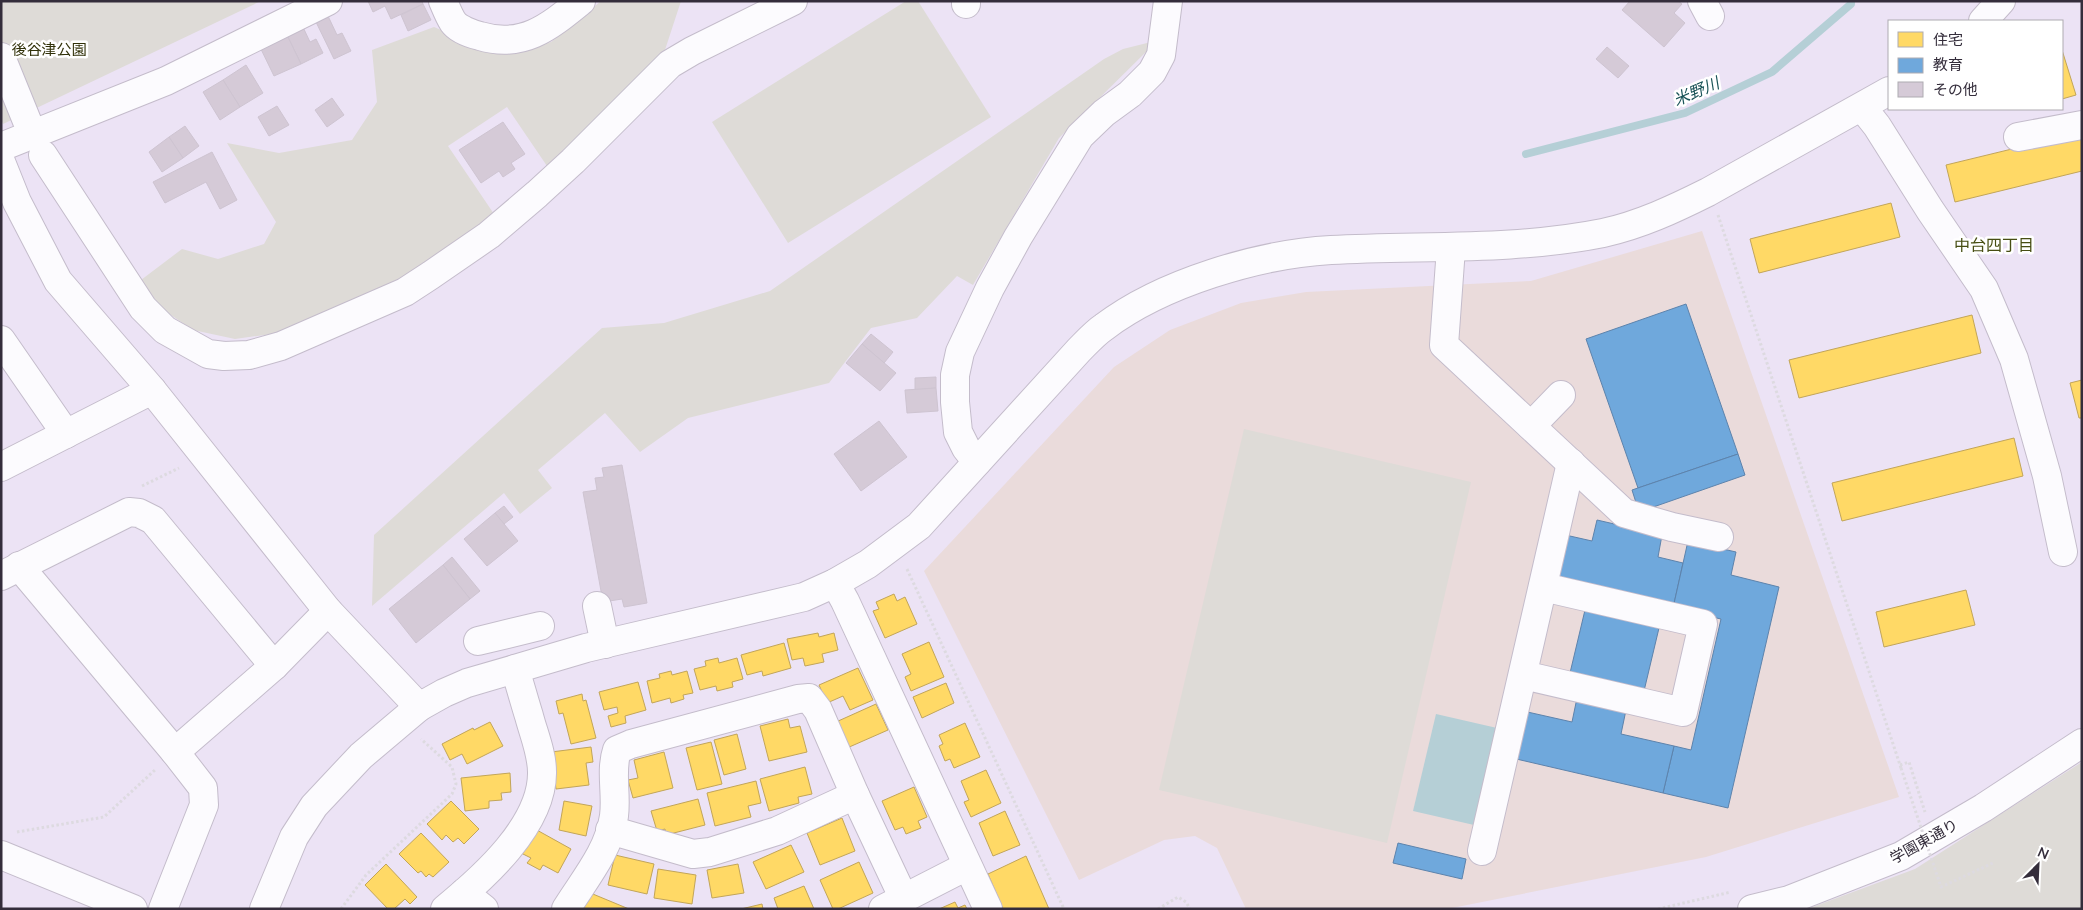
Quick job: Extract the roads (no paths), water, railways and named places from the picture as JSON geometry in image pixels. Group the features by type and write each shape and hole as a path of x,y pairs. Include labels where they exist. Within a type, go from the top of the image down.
{"street":[{"path":"1,147 166,81 328,1"},
{"path":"443,1 454,24 471,34 490,39 513,41 549,27 581,1"},
{"path":"43,155 143,308 165,330 208,354 224,356 250,355 281,346 405,292 489,235 509,218 573,161 670,64 692,51 793,1"},
{"path":"977,462 966,448 958,432 955,402 956,375 960,352 990,288 1018,237 1080,136 1104,113 1130,94 1152,72 1161,55 1168,1"},
{"path":"1984,20 2001,1"},
{"path":"1,57 30,126"},
{"path":"264,909 294,837 314,806 361,756 419,707 444,693 524,666 605,644 804,596 868,564 919,526 1091,338 1103,327 1154,296 1215,273 1253,262 1286,256 1329,250 1451,248 1550,240 1602,233 1635,224 1708,192 1888,92"},
{"path":"1862,107 1877,126 1930,210 1984,289 2014,359 2047,476 2062,552"},
{"path":"2018,138 2082,125"},
{"path":"1,162 17,202 58,281 152,390 328,611 419,707"},
{"path":"1451,248 1444,345 1624,513 1672,527 1719,537"},
{"path":"1,340 66,434"},
{"path":"1,467 152,390"},
{"path":"1531,426 1560,395"},
{"path":"1482,852 1571,463"},
{"path":"163,909 204,805 203,788 175,752 10,571 128,512 140,513 153,520 274,666"},
{"path":"835,582 988,909"},
{"path":"1523,675 1683,712 1703,624 1543,587"},
{"path":"598,606 605,644"},
{"path":"175,752 274,666 328,611"},
{"path":"464,904 523,829 535,809 541,791 541,756 524,666 533,628 477,638 487,677"},
{"path":"566,909 597,861 610,830 614,815 613,760 617,750 631,744 798,699 809,698 818,710 855,795 893,904 967,866"},
{"name":"学園東通り","path":"1744,900 1789,900 1901,856 1983,808 2082,744"},
{"path":"610,830 693,854 710,852 777,831 855,795"},
{"path":"7,844 133,909"}],"waterway":[{"name":"米野川","path":"1526,154 1685,113 1772,72 1851,4 1851,1"}],"district":[{"name":"中台四丁目","path":"1994,245"}],"park label":[{"name":"後谷津公園","path":"49,49"}]}
